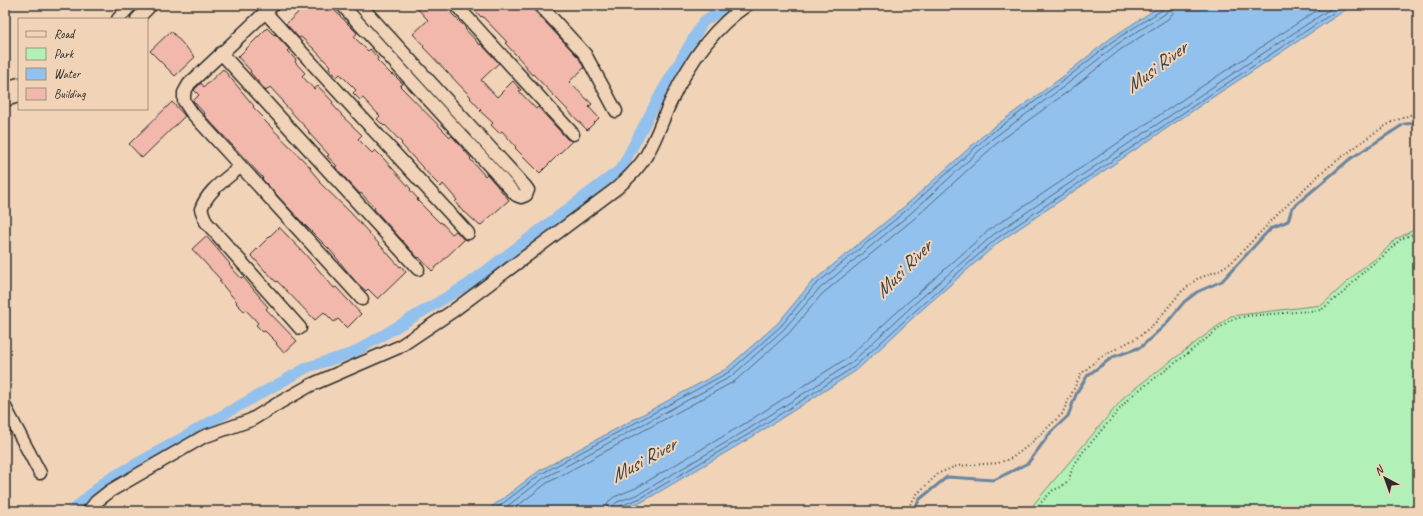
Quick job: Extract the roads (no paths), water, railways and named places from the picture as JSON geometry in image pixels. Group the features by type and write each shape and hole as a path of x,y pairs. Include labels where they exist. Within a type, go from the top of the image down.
{"street":[{"path":"119,18 131,5"},
{"path":"138,18 151,5"},
{"path":"342,5 516,195 521,197 526,195 528,190 360,5"},
{"path":"456,5 573,134"},
{"path":"540,5 585,54 616,110"},
{"path":"89,511 96,502 110,491 203,437 251,420 311,385 399,347 453,311 617,188 638,168 647,154 672,99 696,55 726,20 747,5"},
{"path":"362,299 240,167 184,102 184,93 189,84 269,9 468,233"},
{"path":"221,53 418,269"},
{"path":"5,88 18,84"},
{"path":"5,100 18,96"},
{"path":"240,167 204,199 201,209 206,222 300,328"},
{"path":"5,407 40,473"}],"water":[{"name":"Musi River","path":"1162,5 1353,5 1216,95 999,242 917,314 857,370 752,437 642,502 616,511 486,511 539,471 726,369 778,323 811,283 905,206 987,132 1061,78 1111,38"}],"waterway":[{"path":"72,511 104,482 308,367 353,353 467,285 621,169 661,93 703,22 727,5"},
{"path":"913,511 920,499 947,477 994,480 1028,463 1051,432 1068,416 1077,392 1088,375 1113,357 1141,347 1165,325 1184,302 1197,292 1222,281 1271,228 1288,221 1292,208 1350,159 1404,124 1418,123"}]}
